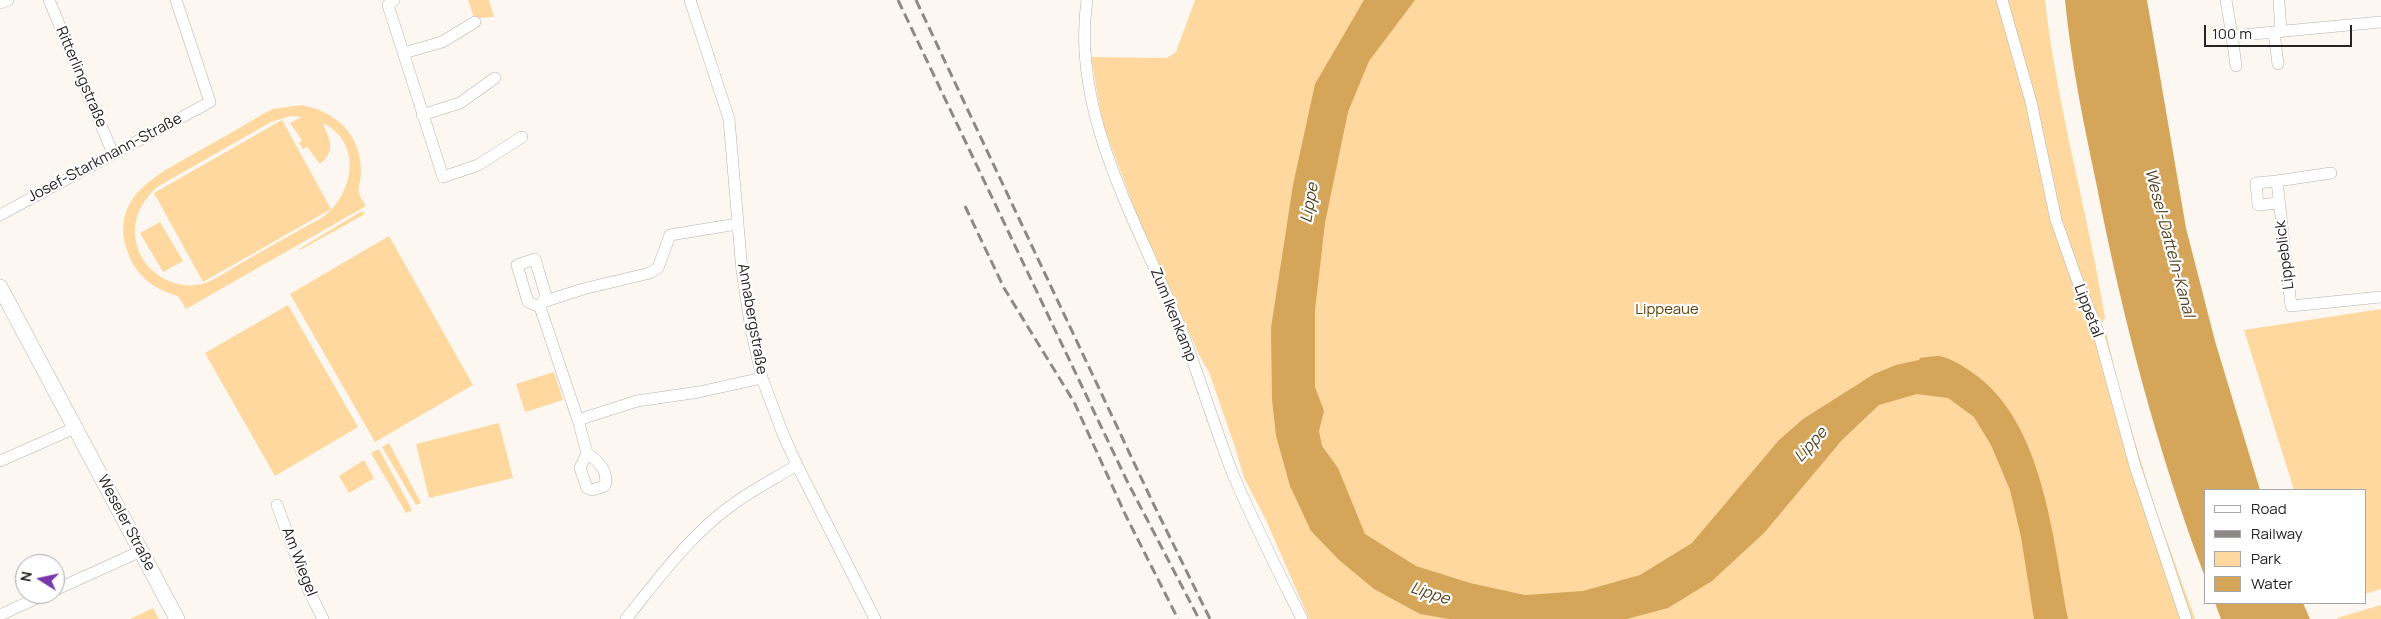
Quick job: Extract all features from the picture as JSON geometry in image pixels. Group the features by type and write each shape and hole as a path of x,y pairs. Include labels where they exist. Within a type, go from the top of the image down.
{"main road":[{"name":"Weseler Straße","path":"0,287 177,619"}],"street":[{"path":"0,3 8,0"},
{"name":"Ritterlingstraße","path":"49,0 113,154"},
{"name":"Josef-Starkmann-Straße","path":"0,215 210,102 176,0"},
{"path":"394,0 388,5 442,177 478,164 522,137"},
{"name":"Annabergstraße","path":"690,0 729,118 737,224 751,329 762,378 797,465 875,619"},
{"name":"Zum Ikenkamp","path":"1087,0 1084,22 1086,57 1094,118 1097,127 1113,172 1184,336 1233,473 1302,619"},
{"name":"Lippetal","path":"2002,0 2031,102 2056,220 2098,331 2140,484 2186,619"},
{"path":"2226,0 2236,66"},
{"path":"2278,64 2279,2"},
{"path":"404,53 442,42 475,22"},
{"path":"2232,36 2381,22"},
{"path":"422,115 460,103 495,78"},
{"name":"Lippeblick","path":"2279,202 2258,205 2256,183 2331,173"},
{"name":"Lippeblick","path":"2277,181 2291,306 2381,297"},
{"path":"587,453 542,305 583,289 650,274 658,268 670,235 737,224"},
{"path":"578,420 637,401 699,392 762,378"},
{"path":"0,461 75,428"},
{"path":"626,619 662,574 704,528 732,504 797,465"},
{"name":"Am Wiegel","path":"277,505 308,589 324,619"},
{"path":"65,585 141,551"},
{"path":"0,615 24,604"}],"green space":[{"path":"468,0 489,0 494,17 474,18"},
{"name":"Lippeaue","path":"1195,0 1998,0 2127,455 2180,619 1309,619 1266,520 1244,478 1209,372 1200,357 1136,213 1102,121 1091,57 1167,58 1176,52"},
{"path":"2005,0 2045,0 2057,80 2105,318 2099,323 2059,220"},
{"path":"302,105 325,113 344,126 351,135 360,157 361,177 359,191 366,206 186,309 178,296 154,286 136,269 128,253 124,234 125,217 130,202 152,179 273,109","holes":["291,116 302,117 290,123 302,140 299,143 303,149 307,147 320,164 330,149 329,139 323,123 336,132 344,143 349,155 350,169 347,182 342,195 334,207 323,217 218,277 202,284 180,284 170,281 151,270 139,252 135,233 139,211 151,193 157,187 271,122"]},
{"path":"282,120 331,209 203,282 154,193"},
{"path":"362,211 365,214 299,249"},
{"path":"160,222 183,261 163,272 140,233"},
{"path":"389,236 473,385 375,442 290,294"},
{"path":"288,305 358,427 275,476 205,353"},
{"path":"2381,309 2381,589 2366,594 2366,489 2294,489 2244,330"},
{"path":"2106,332 2119,388 2154,505 2195,619 2188,619 2158,531 2102,334"},
{"path":"554,372 563,400 525,412 516,384"},
{"path":"499,423 513,478 429,498 416,444"},
{"path":"389,443 421,503 416,505 382,447"},
{"path":"379,449 412,510 406,513 371,453"},
{"path":"364,460 374,478 349,493 339,476"},
{"path":"2381,605 2381,619 2337,618"},
{"path":"153,608 159,619 130,619"}],"water":[{"name":"Lippe","path":"1364,0 1415,0 1369,61 1348,112 1325,223 1315,310 1315,387 1324,411 1319,431 1322,446 1338,468 1365,534 1416,566 1470,583 1525,595 1583,591 1640,575 1692,543 1779,440 1803,419 1874,374 1896,365 1919,360 1920,358 1939,356 1952,360 1973,373 1997,394 2016,421 2042,485 2068,619 2034,619 2021,537 2010,490 1991,445 1974,417 1948,398 1917,394 1879,405 1842,440 1764,533 1712,581 1668,608 1627,619 1449,619 1420,614 1374,589 1339,560 1311,531 1290,486 1276,436 1272,399 1271,328 1293,185 1315,84"},
{"name":"Wesel-Datteln-Kanal","path":"2065,0 2147,0 2186,228 2215,341 2260,489 2204,489 2204,574 2157,433 2130,335 2107,237 2074,71"},
{"path":"2215,604 2303,604 2310,619 2221,619"}],"railway":[{"path":"898,0 1127,481 1199,619"},
{"path":"916,0 1153,503 1210,619"},
{"path":"965,206 1004,288 1074,402 1126,516 1178,619"}]}
